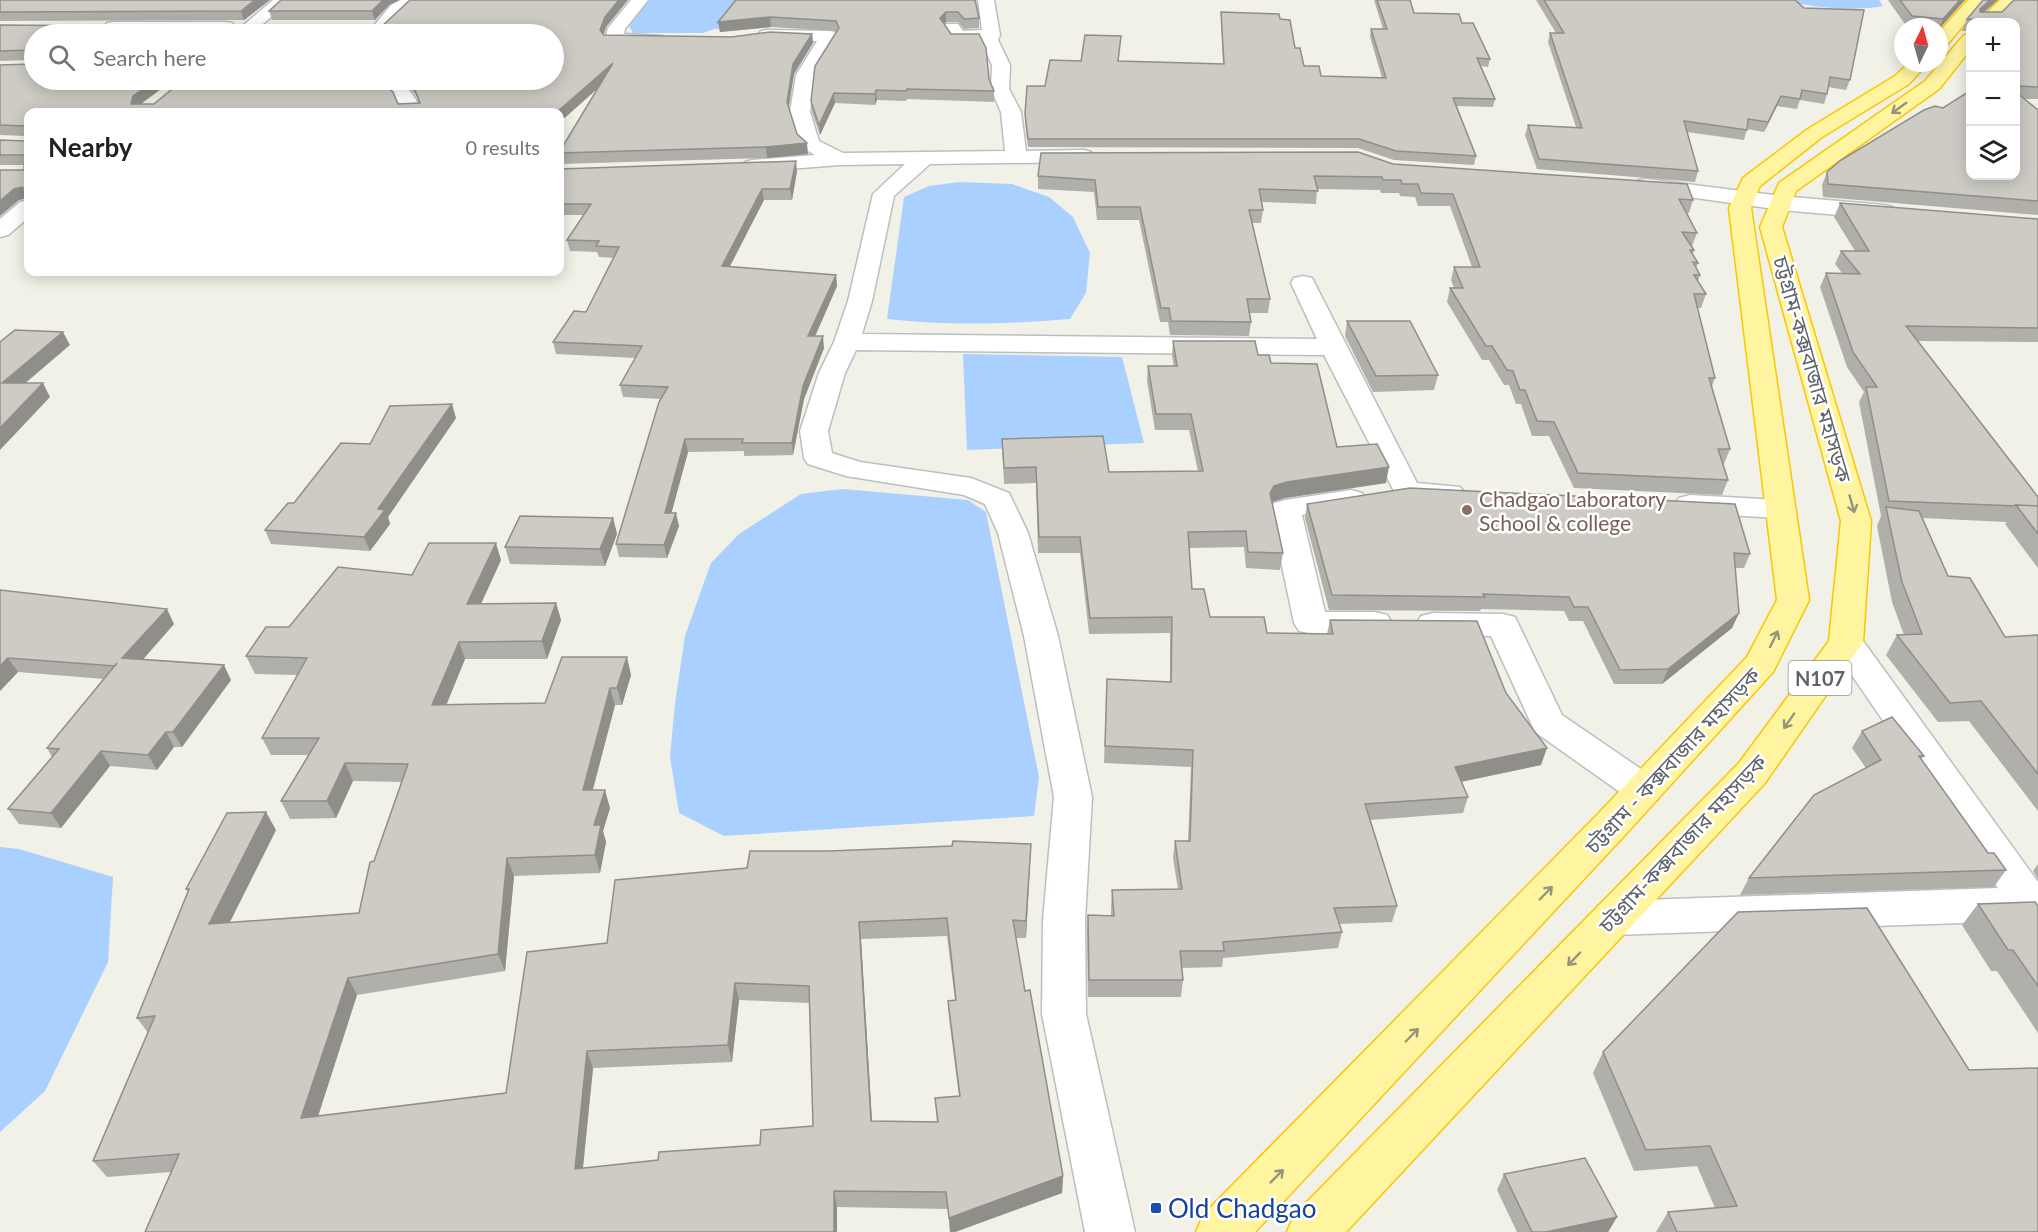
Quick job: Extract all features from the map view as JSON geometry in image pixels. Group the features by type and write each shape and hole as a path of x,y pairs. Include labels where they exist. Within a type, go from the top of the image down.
{"highway":[{"path":"1948,33 1977,0"},
{"path":"1990,18 2010,0"},
{"name":"চট্টগ্রাম-কক্সবাজার মহাসড়ক","path":"1312,1232 1752,773 1846,642 1845,633 1857,521 1771,227 1787,188 1932,85 1966,45"},
{"path":"1745,198 1751,183 1815,134 1902,80 1910,72"},
{"name":"চট্টগ্রাম - কক্সবাজার মহাসড়ক","path":"1221,1232 1297,1156 1761,664 1788,611 1793,600 1740,208 1745,198"}],"street":[{"path":"254,24 283,0"},
{"path":"384,24 397,9 411,0"},
{"path":"640,0 617,28 614,39 672,40"},
{"path":"986,0 991,35 989,40 1001,65 1000,89 1011,112 1016,156"},
{"path":"952,28 957,36 991,35"},
{"path":"752,36 771,34 829,36 805,75 800,112 810,144 839,159"},
{"path":"396,90 407,98 410,108"},
{"path":"733,166 839,159 1098,156"},
{"path":"925,158 885,194 860,300 847,342 832,373 814,431 818,458 856,470 971,487 998,499 1013,533 1046,658 1073,797 1064,920 1064,1014 1110,1232"},
{"path":"1629,184 1781,203 1910,215"},
{"path":"0,230 24,210"},
{"path":"1303,283 1407,491"},
{"path":"847,342 1333,347"},
{"path":"1477,494 1407,491 1285,509 1311,623 1503,625 1548,723 1644,790"},
{"path":"1664,503 1781,509"},
{"path":"1846,642 2035,909"},
{"path":"1613,918 2035,909"}],"water":[{"path":"646,0 751,0 736,28 714,29 703,33 633,33 628,24 638,14"},
{"path":"1781,0 1879,0 1883,6 1858,9 1832,8"},
{"path":"959,182 1012,184 1049,197 1073,217 1090,253 1086,293 1070,319 978,324 887,319 904,197 929,186"},
{"path":"963,354 1122,357 1144,443 967,450"},
{"path":"843,489 968,500 986,512 1039,777 1034,816 724,836 679,813 670,757 675,703 685,636 711,563 739,534 801,494"},
{"path":"0,847 19,849 113,877 108,962 45,1091 0,1132"}],"building":[{"path":"0,0 255,0 241,11 0,12"},
{"path":"281,0 383,0 372,11 269,11"},
{"path":"410,0 619,0 605,17 600,30 604,35 731,37 770,32 812,34 793,64 787,102 797,134 807,143 766,147 564,153 564,144 613,63 562,108 24,108 24,126 0,125 0,65 24,64 24,90 142,90 133,96 131,104 154,104 171,90 390,90 398,104 420,103 415,90 564,90 564,24 384,24"},
{"path":"736,0 975,0 979,18 964,19 958,12 946,12 940,18 951,34 979,34 986,48 989,79 994,91 907,89 906,91 876,90 875,94 834,93 819,125 811,101 815,66 839,28 836,21 770,17 718,22"},
{"path":"1377,0 1410,0 1414,13 1459,14 1462,23 1473,23 1490,59 1477,58 1495,99 1453,98 1476,156 1396,151 1359,139 1028,139 1025,114 1027,86 1045,86 1050,60 1081,61 1085,35 1121,36 1118,61 1224,64 1221,12 1279,14 1280,19 1290,20 1295,48 1300,48 1304,66 1319,66 1321,76 1386,78 1371,29 1387,29"},
{"path":"1544,0 1795,0 1804,8 1864,10 1850,80 1830,77 1827,94 1802,90 1800,99 1781,96 1768,122 1748,119 1747,130 1684,121 1698,171 1539,159 1528,125 1582,128 1550,33 1564,33"},
{"path":"1900,0 1960,0 1944,18 1912,16"},
{"path":"1983,0 1990,0 1980,9 1980,12 2002,12 2014,0 2038,0 2038,87 2020,86 2020,18 1968,18"},
{"path":"0,25 24,25 24,50 0,51"},
{"path":"1966,93 1966,180 2020,180 2020,95 2038,110 2038,201 1828,184 1827,172 1841,160 1924,110 1935,106 1943,108"},
{"path":"0,140 24,141 24,155 0,155"},
{"path":"1358,152 1393,164 1687,184 1693,200 1679,199 1697,233 1682,232 1694,250 1690,250 1698,263 1693,262 1700,275 1694,275 1706,294 1694,294 1715,378 1709,378 1730,449 1718,449 1728,480 1578,473 1554,422 1537,421 1525,390 1520,390 1513,371 1507,370 1492,346 1486,346 1450,288 1463,288 1454,267 1480,267 1453,194 1421,193 1418,184 1402,184 1401,180 1383,180 1382,177 1314,176 1318,191 1259,189 1263,210 1249,210 1270,299 1247,299 1251,322 1171,321 1169,308 1161,308 1140,207 1098,207 1095,180 1038,176 1041,153"},
{"path":"796,161 790,189 762,189 722,266 836,275 808,336 823,336 803,386 792,443 742,443 743,439 685,439 665,513 676,513 664,545 616,544 659,402 668,387 620,385 642,346 553,342 574,311 586,312 619,247 596,246 599,241 567,240 591,204 564,204 564,169"},
{"path":"0,170 24,170 24,188 14,189 0,201"},
{"path":"1840,203 2038,219 2038,328 1906,326 2038,497 2038,506 1889,501 1866,387 1877,387 1853,352 1826,273 1860,274 1841,251 1869,251"},
{"path":"1347,321 1410,321 1438,375 1376,376"},
{"path":"15,330 63,332 2,383 43,383 0,428 0,342"},
{"path":"1173,341 1255,341 1258,355 1269,355 1271,363 1317,364 1337,447 1377,444 1389,467 1287,482 1274,486 1270,493 1283,553 1248,552 1246,531 1188,532 1192,589 1204,589 1210,617 1264,617 1267,633 1333,634 1330,620 1477,621 1506,693 1547,748 1455,767 1468,797 1365,804 1397,906 1334,908 1342,932 1223,942 1224,951 1180,951 1183,980 1089,980 1088,915 1114,916 1112,890 1182,889 1175,841 1190,841 1193,750 1105,746 1107,679 1171,682 1172,617 1090,618 1080,537 1039,537 1036,467 1004,468 1002,439 1103,436 1109,472 1203,471 1191,414 1156,414 1148,366 1177,366"},
{"path":"452,404 378,509 385,510 364,537 265,530 288,503 294,503 341,443 370,444 390,406"},
{"path":"1410,488 1735,504 1750,554 1734,553 1739,613 1668,669 1620,670 1588,607 1574,607 1569,597 1483,594 1485,597 1332,595 1307,504"},
{"path":"2016,505 2038,506 2038,534"},
{"path":"1886,507 1919,511 1948,576 1970,578 2005,637 2038,635 2038,774 1981,701 1950,703 1897,635 1922,634 1902,582"},
{"path":"520,516 613,518 600,549 505,547"},
{"path":"429,543 496,543 467,604 556,603 542,641 459,642 432,705 545,703 562,657 627,657 617,688 610,688 583,790 605,790 594,825 601,825 595,855 507,858 498,954 348,978 301,1118 506,1093 527,952 607,943 615,880 747,868 750,851 830,851 952,846 953,841 1031,844 1026,921 1013,920 1025,991 1030,990 1063,1176 949,1218 946,1192 834,1191 834,1232 145,1232 179,1154 93,1161 155,1016 137,1018 189,889 186,889 227,813 266,812 209,924 359,913 370,862 374,861 408,764 345,763 327,801 281,801 319,738 262,738 307,658 246,656 266,627 289,627 338,567 412,575","holes":["947,918 956,1000 948,1001 960,1096 935,1098 938,1122 871,1121 859,922","735,983 809,986 813,1126 761,1130 760,1145 659,1152 658,1160 575,1169 587,1051 728,1045"]},
{"path":"0,590 167,609 122,658 224,665 173,732 166,732 148,755 101,751 51,813 8,809 59,749 47,748 115,666 8,658 0,666"},
{"path":"1892,717 1924,756 1919,756 1988,853 1994,853 2006,870 1749,878 1814,795 1881,760 1862,731"},
{"path":"2035,902 2038,906 2038,986 2013,950 2008,950 1978,904"},
{"path":"1867,908 1969,1070 2038,1068 2038,1232 1677,1232 1668,1212 1737,1206 1710,1146 1646,1150 1603,1052 1738,912"},
{"path":"1585,1158 1617,1217 1546,1232 1532,1232 1504,1174"}],"place":[{"name":"Chadgao Laboratory School & college","path":"1467,510"},
{"name":"Old Chadgao","path":"1156,1208"}]}
